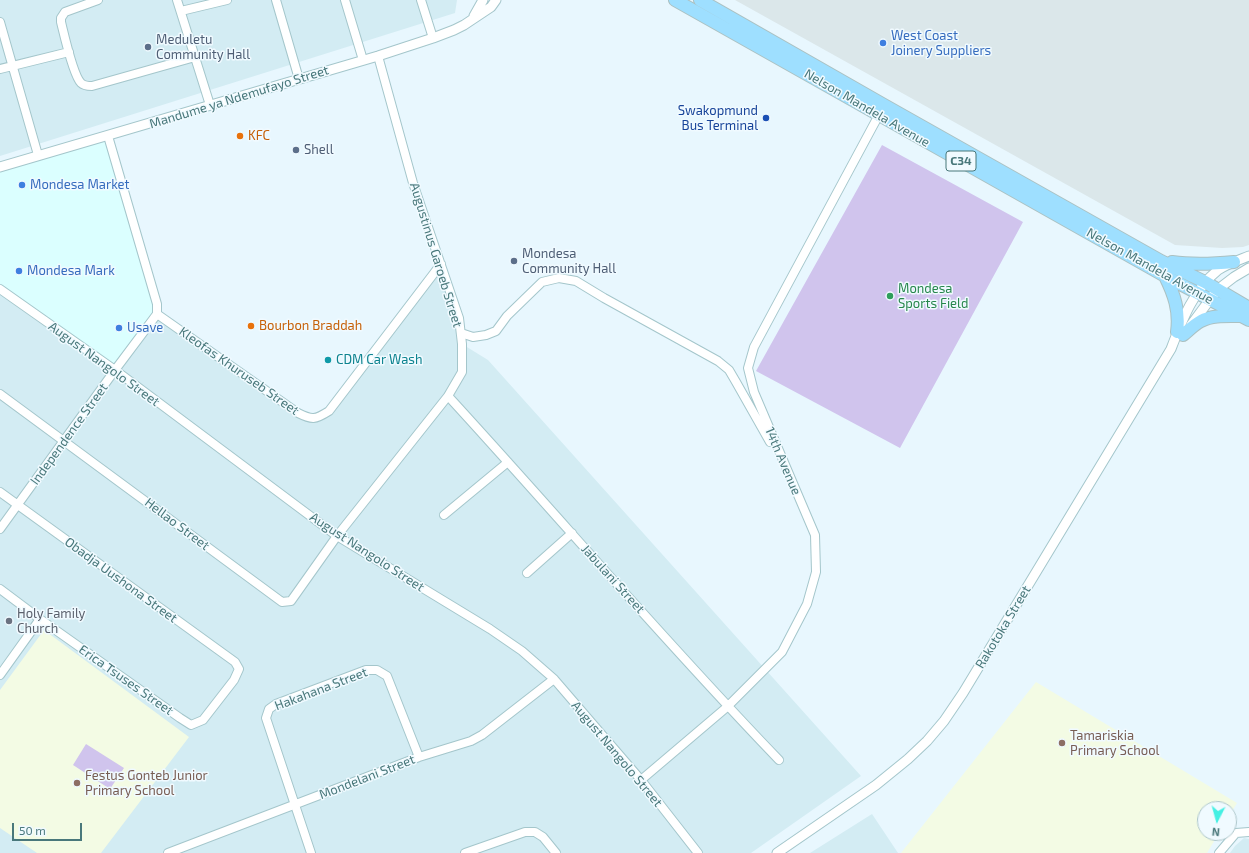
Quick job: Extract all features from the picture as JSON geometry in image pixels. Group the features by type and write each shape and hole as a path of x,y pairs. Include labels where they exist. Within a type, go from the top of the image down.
{"main road":[{"name":"Nelson Mandela Avenue","path":"675,0 1161,260 1205,282 1214,295"},
{"name":"Nelson Mandela Avenue","path":"700,0 882,110 1165,276 1197,292 1214,295 1247,315"},
{"path":"1161,260 1188,265 1234,262"},
{"path":"1165,276 1176,302 1180,333 1201,321 1212,317 1247,315"}],"street":[{"path":"98,0 65,12 61,18 69,52 79,82 84,86 92,86 195,57"},
{"path":"177,0 210,105"},
{"path":"181,11 227,0"},
{"path":"276,0 299,79"},
{"path":"345,0 363,60"},
{"path":"421,0 433,38"},
{"name":"Mandume ya Ndemufayo Street","path":"473,18 483,0"},
{"name":"Mandume ya Ndemufayo Street","path":"0,167 378,56 433,38 459,28 491,7 496,0"},
{"path":"0,22 38,155"},
{"path":"0,68 69,52"},
{"name":"Augustinus Garoeb Street","path":"337,536 448,396 462,372 463,350 459,318 413,183 378,56"},
{"name":"14th Avenue","path":"641,780 728,707 782,652 807,604 816,572 815,535 754,392 748,368 754,347 882,110"},
{"path":"108,136 157,304 157,314"},
{"name":"Rakotoka Street","path":"777,853 876,785 927,741 944,720 963,693 1180,333 1197,292 1205,282 1219,270 1249,256"},
{"name":"Kleofas Khuruseb Street","path":"157,314 298,413 310,418 320,417 329,411 441,264"},
{"name":"Rakotoka Street","path":"1180,333 1214,295 1234,277 1249,268"},
{"path":"461,333 473,337 486,335 496,331 508,316 542,282 559,278 576,281 718,361 729,370 786,470"},
{"name":"August Nangolo Street","path":"0,289 115,370 337,536 490,629 522,651 554,679 641,780 698,853"},
{"name":"Independence Street","path":"0,529 157,314"},
{"name":"Hellao Street","path":"0,394 282,602 291,601 337,536"},
{"name":"Jabulani Street","path":"448,396 728,707 779,760"},
{"path":"444,515 508,462"},
{"name":"Obadja Uushona Street","path":"0,492 235,662 239,669"},
{"path":"527,572 572,533"},
{"name":"Erica Tsuses Street","path":"0,589 40,619 192,725 203,720 234,680 239,669"},
{"path":"0,675 40,619"},
{"name":"Hakahana Street","path":"311,853 266,718 272,707 291,698 366,670 377,670 387,676 419,757"},
{"name":"Mondelani Street","path":"168,853 419,757 471,740 482,735 554,679"},
{"path":"465,853 525,832 535,832 543,837 556,853"},
{"path":"1219,853 1236,833 1249,832"}],"shaded area":[{"path":"0,0 457,0 455,13 0,156"},
{"path":"735,0 1249,0 1249,245 1243,247 1222,248 1175,245"},
{"path":"108,136 157,314 115,370 0,289 0,167"},
{"name":"Mondesa Sports Field","path":"882,145 1023,222 900,448 756,371"},
{"path":"441,264 462,344 488,360 861,776 751,853 0,853 0,289 157,314 298,413 320,417"},
{"name":"Festus Gonteb Junior Primary School","path":"44,630 189,737 101,853 37,853 0,828 0,690"},
{"name":"Tamariskia Primary School","path":"1036,682 1234,801 1197,801 1197,841 1214,841 1207,853 901,853"},
{"path":"86,744 124,768 110,789 73,765"},
{"path":"872,814 898,853 810,853"},
{"path":"1244,838 1249,839 1249,853 1230,853 1235,846"}],"place":[{"name":"West Coast Joinery Suppliers","path":"883,43"},
{"name":"Meduletu Community Hall","path":"148,47"},
{"name":"Swakopmund Bus Terminal","path":"766,118"},
{"name":"KFC","path":"240,136"},
{"name":"Shell","path":"296,150"},
{"name":"Mondesa Market","path":"22,185"},
{"name":"Mondesa Community Hall","path":"514,261"},
{"name":"Mondesa Mark","path":"19,271"},
{"name":"Mondesa Sports Field","path":"890,296"},
{"name":"Bourbon Braddah","path":"251,326"},
{"name":"Usave","path":"119,328"},
{"name":"CDM Car Wash","path":"328,360"},
{"name":"Holy Family Church","path":"9,621"},
{"name":"Tamariskia Primary School","path":"1062,743"},
{"name":"Festus Gonteb Junior Primary School","path":"77,783"}]}
